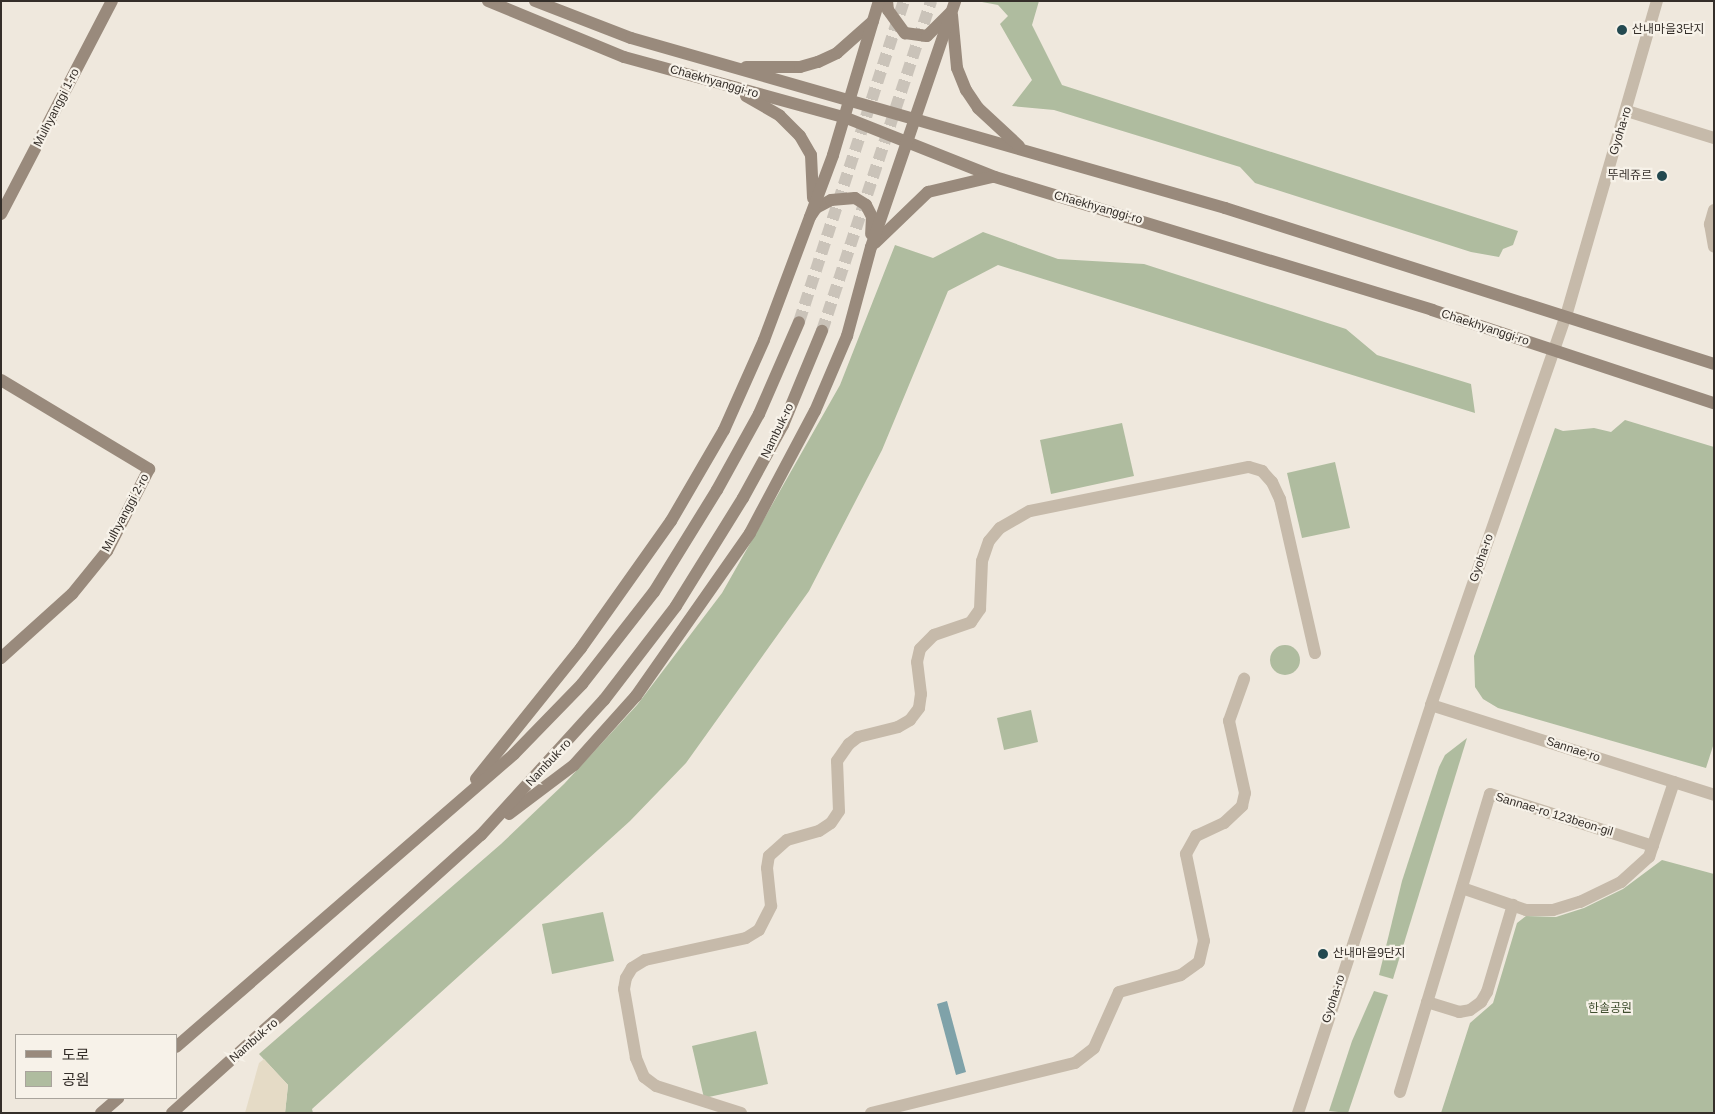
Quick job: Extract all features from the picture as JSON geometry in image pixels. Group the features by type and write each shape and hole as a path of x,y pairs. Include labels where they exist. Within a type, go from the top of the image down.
{"main road":[{"name":"Mulhyanggi 1-ro","path":"1,214 112,1"},
{"name":"Chaekhyanggi-ro","path":"488,1 624,57 731,88 844,117 995,177 1413,304 1714,403"},
{"name":"Chaekhyanggi-ro","path":"535,1 631,38 914,121 1021,148 1225,208 1424,274 1566,316 1714,364"},
{"path":"456,804 581,648 671,521 724,430 764,340 813,200 832,155 879,1"},
{"path":"888,1 888,10 905,33 927,36 953,6"},
{"path":"481,835 574,765 624,710 678,639 750,534 822,394 847,336 871,246 953,6"},
{"path":"953,6 957,68 966,90 978,108 1021,148"},
{"path":"731,67 800,67 818,62 836,53 873,21"},
{"path":"731,88 780,116 800,136 811,155 813,200"},
{"path":"871,246 928,192 995,177"},
{"path":"805,224 816,208 831,200 855,198 866,206 872,217 871,246"},
{"name":"Nambuk-ro","path":"178,1045 514,754 582,684 654,592 759,414 799,322"},
{"name":"Nambuk-ro","path":"172,1113 481,835 562,749 676,606 743,498 783,425 822,331"},
{"name":"Mulhyanggi 2-ro","path":"1,380 149,469 107,551 72,594 1,658"},
{"path":"101,1113 117,1099"}],"street":[{"name":"Gyoha-ro","path":"1298,1113 1431,705 1566,316 1627,111 1657,1"},
{"path":"1627,111 1714,138"},
{"path":"1714,210 1710,224 1714,247"},
{"path":"741,1113 656,1086 644,1076 637,1064 632,1038 624,990 626,978 632,968 644,960 746,938 759,930 772,906 767,868 769,856 787,840 819,831 831,823 839,811 837,761 849,744 858,737 898,727 910,720 919,708 921,694 917,662 920,650 934,635 971,622 980,609 982,561 989,541 1000,528 1030,511 1249,466 1262,471 1272,482 1280,499 1315,653"},
{"path":"871,1113 1075,1063 1094,1048 1119,992 1181,976 1199,962 1204,942 1186,854 1196,836 1229,820 1242,806 1245,792 1229,720 1244,679"},
{"name":"Sannae-ro","path":"1431,705 1714,795"},
{"path":"1462,888 1526,910 1553,910 1580,902 1621,882 1642,866 1653,846 1674,782"},
{"name":"Sannae-ro 123beon-gil","path":"1400,1092 1490,794 1653,846"},
{"path":"1427,1002 1459,1012 1470,1010 1481,1002 1487,992 1514,905"}],"green space":[{"path":"1039,1 1032,25 1062,85 1518,231 1513,245 1503,249 1499,257 1471,252 1255,183 1240,167 1054,110 1012,106 1032,80 1000,24 1008,16 998,5 982,2"},
{"path":"983,232 1058,259 1144,264 1346,329 1377,355 1471,384 1475,413 998,265 948,291 882,450 809,591 686,763 630,821 312,1109 313,1113 285,1113 288,1085 259,1054 501,844 564,784 637,705 722,593 840,385 895,245 933,258"},
{"path":"1625,420 1714,447 1714,743 1706,768 1498,708 1483,699 1475,687 1474,656 1555,428 1563,431 1594,428 1611,432"},
{"path":"1122,423 1134,476 1051,494 1040,440"},
{"path":"1335,462 1350,528 1302,538 1287,473"},
{"path":"1285,645 1296,649 1300,660 1296,671 1285,675 1274,671 1270,660 1274,649"},
{"path":"1031,710 1038,742 1004,750 997,718"},
{"path":"1467,738 1393,979 1379,975 1402,881 1439,767 1445,755"},
{"name":"한솔공원","path":"1662,860 1714,874 1714,1113 1441,1113 1470,1023 1493,1003 1517,923 1526,916 1556,917 1584,908 1623,889"},
{"path":"603,912 614,961 552,974 542,924"},
{"path":"1374,991 1388,995 1348,1113 1329,1111 1352,1041"},
{"path":"756,1031 768,1084 704,1098 692,1046"}],"shaded area":[{"path":"264,1059 288,1085 285,1113 245,1113 259,1063"}],"water":[{"path":"947,1001 966,1072 956,1075 937,1004"}],"tunnel":[{"path":"799,322 904,1"},
{"path":"822,331 931,1"}],"place":[{"name":"산내마을3단지","path":"1622,30"},
{"name":"뚜레쥬르","path":"1662,176"},
{"name":"산내마을9단지","path":"1323,954"}]}
